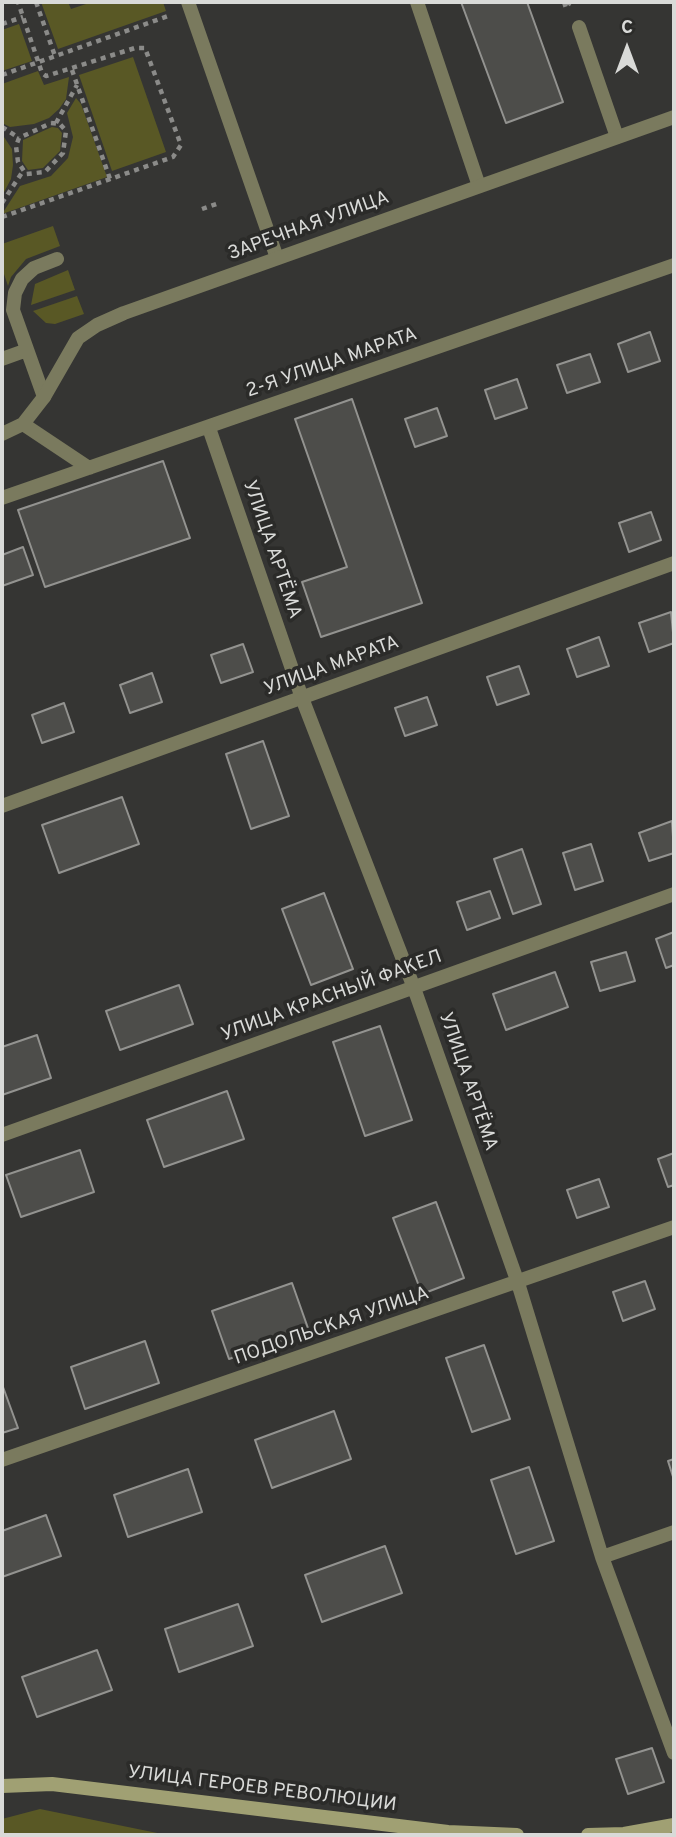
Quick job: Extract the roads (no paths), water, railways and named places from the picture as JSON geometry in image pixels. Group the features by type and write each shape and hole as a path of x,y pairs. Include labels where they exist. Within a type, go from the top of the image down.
{"street":[{"path":"188,2 277,258"},
{"path":"417,2 479,186"},
{"path":"579,27 618,137"},
{"name":"ЗАРЕЧНАЯ УЛИЦА","path":"2,434 23,424 44,397 78,338 97,325 674,117"},
{"path":"44,397 13,310 15,293 22,279 34,268 57,259"},
{"name":"2-Я УЛИЦА МАРАТА","path":"2,498 674,265"},
{"path":"2,359 27,350"},
{"path":"23,424 89,468"},
{"name":"УЛИЦА АРТЁМА","path":"209,428 302,698 414,988 518,1283 602,1557 674,1753"},
{"name":"УЛИЦА МАРАТА","path":"2,806 674,563"},
{"name":"УЛИЦА КРАСНЫЙ ФАКЕЛ","path":"2,1135 674,894"},
{"name":"ПОДОЛЬСКАЯ УЛИЦА","path":"2,1460 674,1227"},
{"path":"602,1557 674,1532"},
{"name":"УЛИЦА ГЕРОЕВ РЕВОЛЮЦИИ","path":"2,1786 52,1784 448,1832 517,1835"},
{"path":"588,1835 624,1834 674,1825"}]}
